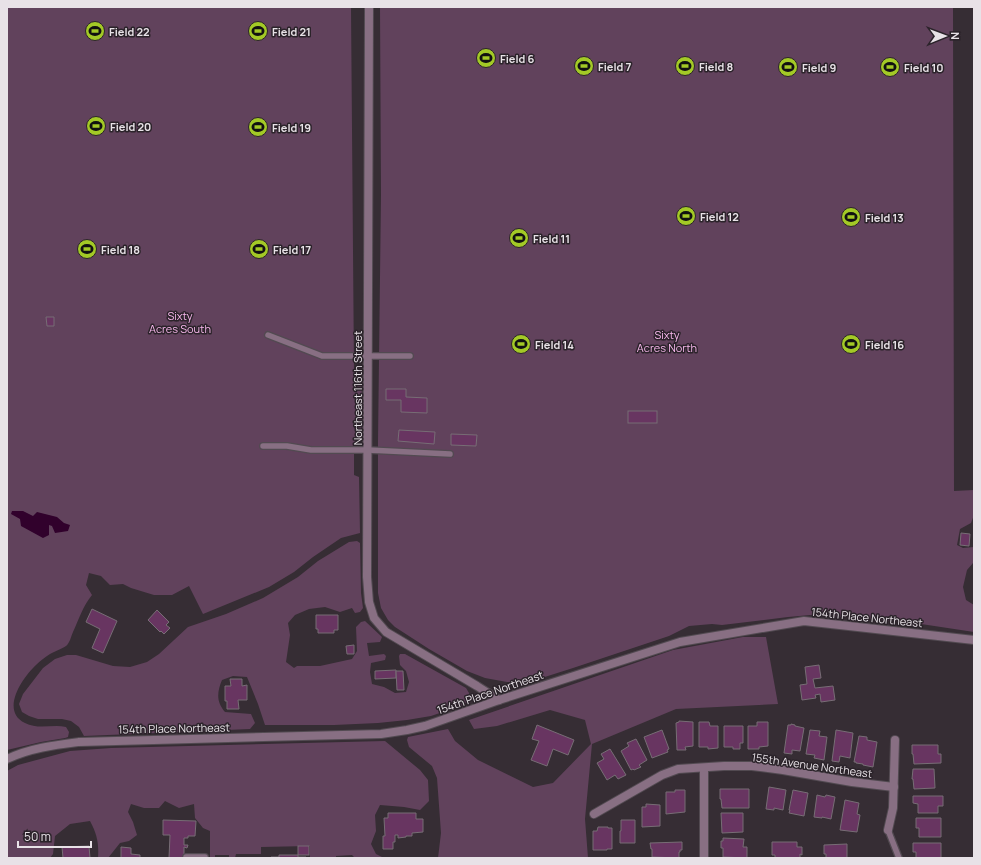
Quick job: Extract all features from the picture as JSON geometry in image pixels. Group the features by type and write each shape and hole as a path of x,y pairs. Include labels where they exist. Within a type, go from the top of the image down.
{"street":[{"name":"Northeast 116th Street","path":"369,7 367,577 369,602 374,618 386,632 498,700"},
{"name":"154th Place Northeast","path":"7,759 47,746 80,742 381,734 407,730 425,726 498,700 680,642 804,621 974,640"},
{"path":"888,830 893,808 895,740"},
{"name":"155th Avenue Northeast","path":"594,814 662,775 678,769 752,766 894,787"},
{"path":"704,768 704,858"}],"lane":[{"path":"268,335 322,356 410,356"},
{"path":"263,446 287,446 311,450 368,450 450,454"},
{"path":"888,830 899,858"},
{"path":"186,857 205,858"}],"green space":[{"name":"Sixty Acres South","path":"7,7 351,7 354,371 361,375 362,399 361,437 354,443 354,475 359,477 360,533 341,538 294,572 269,587 203,614 189,586 172,595 154,595 123,584 110,585 101,576 89,573 86,585 92,595 84,608 67,645 44,658 30,671 16,694 14,703 14,711 18,718 25,723 40,727 66,727 69,732 68,737 7,750"},
{"name":"Sixty Acres North","path":"380,7 953,7 954,491 974,490 974,515 971,523 960,529 957,545 963,548 974,547 974,563 967,570 963,587 966,600 974,605 974,632 908,622 810,615 722,625 712,624 689,626 669,636 529,682 507,682 485,678 467,671 429,649 395,627 388,620 381,608 378,593 381,195"},
{"path":"357,541 360,543 361,593 363,608 360,612 355,613 352,608 340,612 325,607 309,609 295,615 288,623 290,635 286,662 294,668 297,666 320,666 352,659 357,651 356,627 361,622 365,621 382,637 380,642 367,643 369,656 384,654 386,656 385,660 371,663 370,672 372,684 384,687 395,693 406,692 409,682 406,671 400,665 399,656 400,654 405,654 466,688 469,693 468,701 463,705 431,716 378,723 334,725 265,725 247,677 233,676 222,680 218,693 219,701 225,712 251,714 255,723 250,729 84,736 79,727 71,721 62,719 38,719 22,712 19,704 23,694 43,668 55,659 67,655 76,655 113,666 130,667 147,662 159,654 188,627 226,614 263,598 298,577 318,561 349,542"},
{"path":"743,637 766,637 778,704 676,709 592,744 585,819 588,858 438,858 441,833 437,778 432,766 409,747 407,740 408,737 448,729 455,741 478,760 533,787 553,783 591,744 585,720 550,710 497,726 474,729 469,720 673,650"},
{"path":"385,741 420,770 428,780 429,801 420,810 380,805 375,815 376,831 371,844 376,854 384,858 355,858 352,855 336,856 336,858 310,858 310,846 261,847 261,854 236,854 235,858 229,858 229,855 215,855 215,858 210,858 210,831 203,828 195,818 194,804 179,808 165,801 159,808 144,808 131,804 128,812 137,835 129,841 120,843 108,858 98,858 97,839 90,821 70,824 55,836 53,854 50,858 7,858 7,771 18,765 70,751 111,748"}],"shaded area":[{"path":"12,511 23,511 33,516 37,512 57,517 64,523 70,525 68,531 55,533 52,526 49,525 49,535 43,538 21,526 20,519 11,514"}],"building":[{"path":"46,317 54,317 54,326 47,326"},
{"path":"386,389 406,389 406,397 427,398 427,413 401,412 401,400 386,400"},
{"path":"628,411 657,411 657,423 628,423"},
{"path":"399,430 435,432 434,444 398,441"},
{"path":"451,434 477,435 476,446 451,445"},
{"path":"961,533 970,534 969,546 960,545"},
{"path":"92,609 117,621 103,653 92,648 100,629 86,622"},
{"path":"157,610 169,622 166,625 170,628 164,634 148,620"},
{"path":"316,615 338,615 338,630 334,630 334,633 318,633 318,629 316,629"},
{"path":"354,645 354,654 347,654 346,646"},
{"path":"819,665 821,678 813,679 815,688 833,686 835,700 821,702 820,694 815,695 816,698 802,700 800,685 807,684 805,667"},
{"path":"396,670 396,678 375,679 375,671"},
{"path":"396,671 403,671 404,690 397,690"},
{"path":"230,679 242,679 242,686 247,685 247,700 238,700 239,709 227,709 227,701 225,701 225,686 231,686"},
{"path":"679,721 693,722 693,746 685,747 686,750 677,750 676,723"},
{"path":"699,722 709,722 710,726 718,726 718,748 708,749 708,747 699,747"},
{"path":"757,722 768,722 768,746 759,747 759,749 748,749 748,726 757,726"},
{"path":"791,724 804,728 800,751 792,750 792,754 784,753 788,725"},
{"path":"537,725 574,740 568,755 553,749 547,766 531,760 539,741 532,739"},
{"path":"724,726 743,726 743,743 740,743 740,749 724,747"},
{"path":"662,730 669,749 667,750 668,752 652,758 644,737"},
{"path":"810,730 820,731 819,736 827,737 824,760 814,758 815,755 806,754"},
{"path":"836,730 853,733 850,758 840,756 839,762 832,761"},
{"path":"859,736 867,737 867,740 877,742 873,767 854,762"},
{"path":"636,739 647,760 639,765 641,767 631,770 621,751 629,746 627,743"},
{"path":"912,745 938,745 938,754 941,754 941,763 914,764"},
{"path":"610,749 626,775 618,779 615,775 607,780 597,763 604,759 601,754"},
{"path":"913,769 934,769 935,788 914,789 912,779"},
{"path":"769,787 786,790 783,810 774,808 774,810 766,809"},
{"path":"720,789 749,789 749,808 722,808"},
{"path":"675,790 685,790 685,812 666,814 666,792 675,792"},
{"path":"793,790 808,793 804,816 789,813"},
{"path":"817,795 835,797 831,819 814,817"},
{"path":"913,796 943,796 943,806 938,806 938,813 918,813 918,804 913,803"},
{"path":"845,800 859,803 857,814 860,815 857,832 840,830"},
{"path":"646,804 660,805 660,826 642,827 642,807 646,807"},
{"path":"388,813 416,813 416,819 423,819 423,832 412,833 412,836 398,838 398,835 395,835 393,849 383,849 383,836 385,836 384,818 388,818"},
{"path":"721,813 743,813 743,832 722,833"},
{"path":"916,818 941,818 941,837 919,837 919,828 916,828"},
{"path":"163,820 196,821 195,836 188,836 188,838 184,838 184,845 188,845 187,848 184,847 184,858 169,858 170,835 163,835"},
{"path":"621,820 635,820 635,843 620,843"},
{"path":"598,827 612,828 612,849 593,850 593,831 597,831"},
{"path":"723,838 744,839 743,847 747,847 747,858 723,857 721,841 723,841"},
{"path":"682,842 682,850 679,852 679,858 652,857 650,843"},
{"path":"772,842 797,842 797,847 802,847 802,855 800,854 800,858 775,858 775,855 772,855"},
{"path":"913,843 941,843 941,858 916,858 916,852 913,852"},
{"path":"847,844 847,858 826,858 826,854 824,854 824,845"},
{"path":"89,846 90,858 63,858 62,847"},
{"path":"298,846 309,846 309,855 298,855"},
{"path":"121,847 131,848 131,854 140,855 140,858 121,858"},
{"path":"279,855 298,855 298,857 306,858 271,858 279,857"}],"place":[{"name":"Field 22","path":"95,31"},
{"name":"Field 21","path":"258,31"},
{"name":"Field 6","path":"486,58"},
{"name":"Field 7","path":"584,66"},
{"name":"Field 8","path":"685,66"},
{"name":"Field 9","path":"788,67"},
{"name":"Field 10","path":"890,67"},
{"name":"Field 20","path":"96,126"},
{"name":"Field 19","path":"258,127"},
{"name":"Field 12","path":"686,216"},
{"name":"Field 13","path":"851,217"},
{"name":"Field 11","path":"519,238"},
{"name":"Field 18","path":"87,249"},
{"name":"Field 17","path":"259,249"},
{"name":"Field 14","path":"521,344"},
{"name":"Field 16","path":"851,344"}]}
